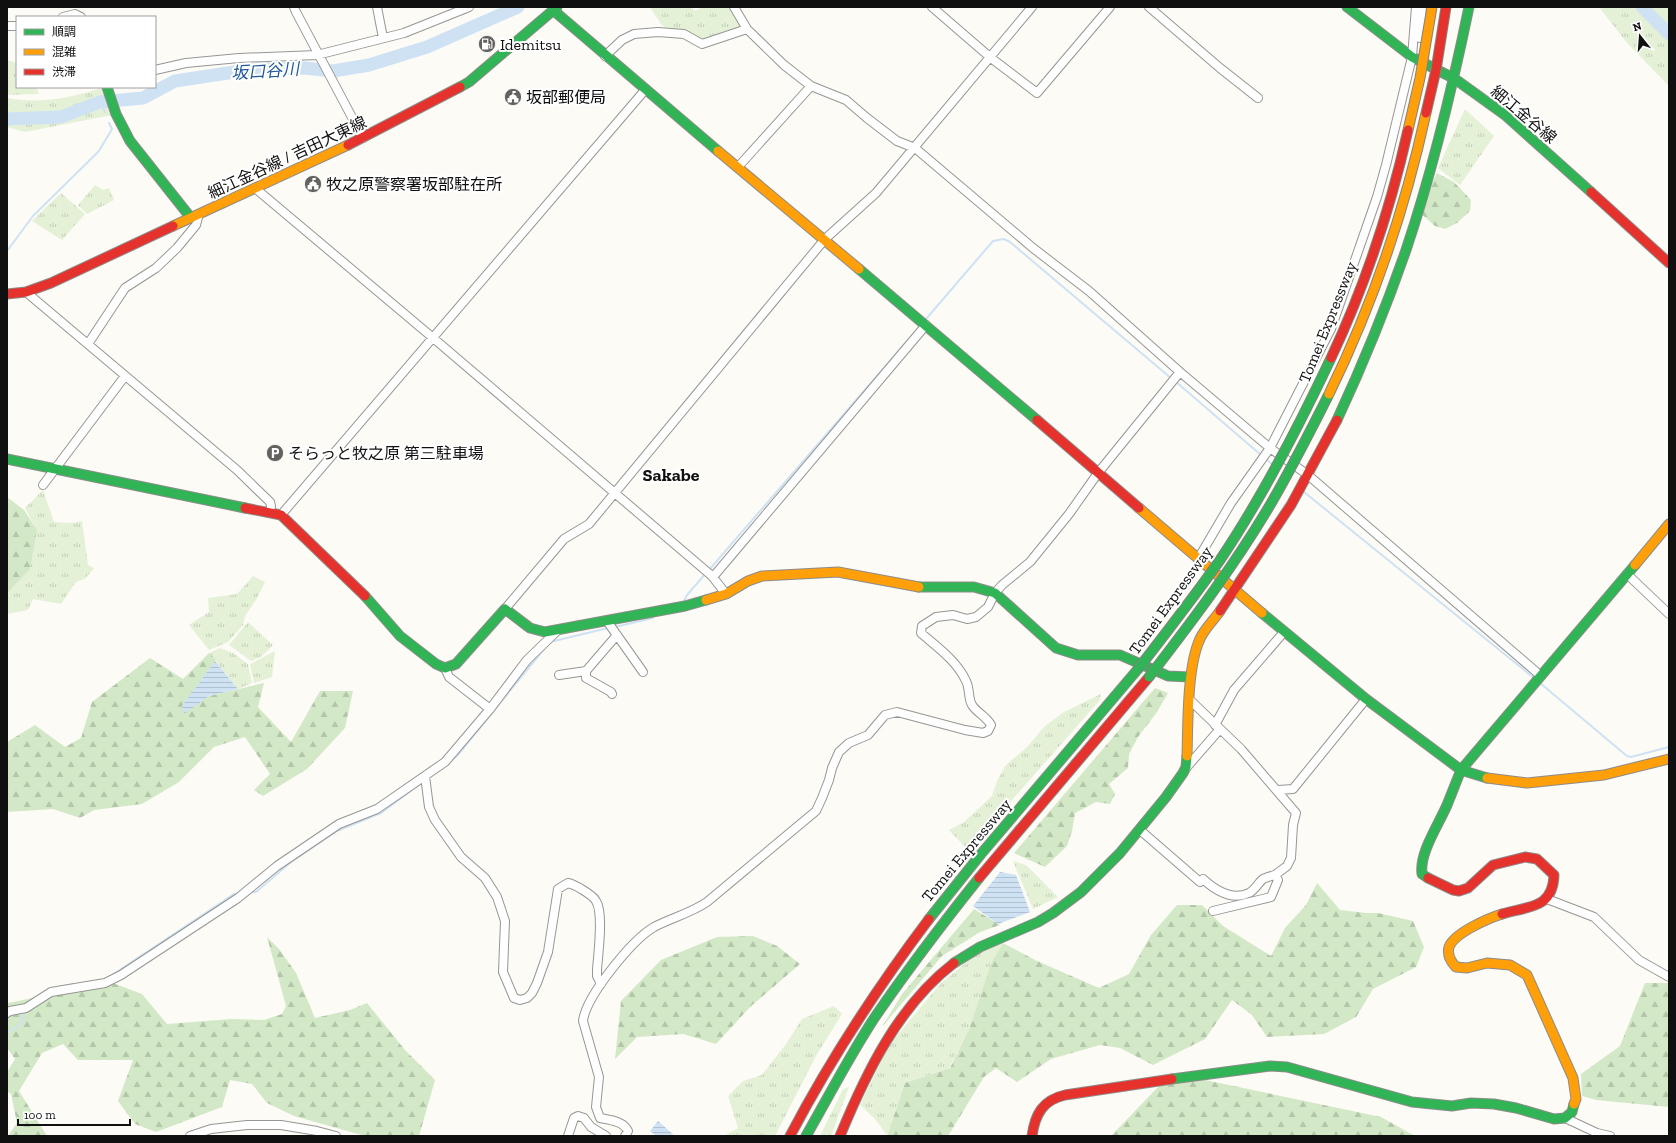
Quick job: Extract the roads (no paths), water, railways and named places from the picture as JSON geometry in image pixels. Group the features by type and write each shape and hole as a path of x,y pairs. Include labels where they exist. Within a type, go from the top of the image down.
{"main road":[{"name":"細江金谷線","path":"1347,7 1415,59 1455,79 1505,115 1669,263"},
{"name":"Tomei Expressway","path":"790,1136 845,1041 879,988 929,918 1138,669 1230,544 1280,459 1321,380 1368,263 1393,187 1416,95 1432,7"},
{"name":"Tomei Expressway","path":"806,1136 875,1018 940,926 999,853 1150,677 1215,590 1254,530 1301,449 1342,366 1379,275 1407,187 1429,101 1446,7"},
{"path":"840,1136 866,1077 890,1035 920,996 949,966 974,950 1038,922 1067,903 1096,877 1140,830 1186,769 1190,677 1198,642 1270,538 1303,484 1344,404 1374,338 1407,248 1437,151 1455,79 1469,7"},
{"path":"553,8 605,56 918,318 1284,632 1366,699 1461,770 1506,781 1527,783 1604,775 1669,759"},
{"name":"細江金谷線 / 吉田大東線","path":"7,294 26,292 51,283 363,138 469,82 553,8"},
{"path":"107,88 114,110 124,132 136,150 195,216"},
{"path":"7,459 282,516 371,602 400,636 436,664 446,668 456,664 504,609 530,628 545,632 557,631 685,606 726,594 748,581 762,576 838,572 921,587 974,587 995,594 1056,648 1078,655 1120,655 1168,676 1190,677"},
{"path":"1032,1136 1033,1127 1039,1111 1050,1100 1065,1095 1162,1080 1270,1066 1287,1067 1412,1102 1452,1106 1472,1103 1494,1104 1554,1118 1565,1118 1572,1112 1576,1099 1573,1078 1527,975 1510,965 1487,963 1467,968 1456,967 1450,961 1449,952 1450,945 1455,939 1497,915 1534,905 1548,899 1553,889 1554,875 1537,859 1525,857 1493,865 1468,888 1459,891 1453,890 1428,879 1422,874 1421,866 1423,857 1448,803 1461,770 1669,524"}],"street":[{"path":"76,7 80,16"},
{"path":"294,7 317,55 363,138"},
{"path":"377,7 383,38"},
{"path":"156,70 186,63 239,58 317,55 420,27 469,7"},
{"path":"734,7 747,29 784,64 812,86 846,100 866,118 897,141 915,148 1033,248 1089,291 1178,374 1268,450 1308,475 1541,676"},
{"path":"932,7 991,58 1037,93 1110,7"},
{"path":"504,609 564,539 589,524 824,239 876,193 991,58 1032,7"},
{"path":"1149,7 1220,68 1258,98"},
{"path":"1415,59 1416,7"},
{"path":"1198,559 1232,503 1268,450 1331,329 1377,197 1415,59 1422,7"},
{"path":"67,16 75,14 79,16"},
{"path":"605,56 622,40 634,34 658,32 684,34 702,44 747,29"},
{"path":"738,167 812,86"},
{"path":"282,516 432,337 645,90"},
{"path":"255,188 712,576 726,594"},
{"path":"88,344 125,288 156,268 177,248 196,225 195,216"},
{"path":"26,292 237,470 270,502 270,513"},
{"path":"712,576 926,325"},
{"path":"625,1136 628,1131 626,1126 621,1123 600,1118 596,1107 599,1077 583,1021 584,1012 601,984 623,955 638,940 653,928 699,908 816,811 839,752 849,744 868,735 885,715 898,712 966,730 983,733 988,731 991,725 987,718 971,704 967,683 962,673 921,633 922,626 936,617 953,615 967,619 976,617 988,607 1002,584 1030,562 1069,514 1098,473 1178,374"},
{"path":"43,485 56,470 125,376"},
{"path":"1627,574 1669,614"},
{"path":"608,622 643,672"},
{"path":"8,1011 23,1009 51,992 105,983 121,975 238,898 277,866 339,824 377,809 425,779 445,762 490,709 527,660 557,631"},
{"path":"1186,769 1217,727 1234,690 1284,632"},
{"path":"612,694 612,692 586,678 586,671 616,634"},
{"path":"446,668 449,677 490,709"},
{"path":"559,675 586,671"},
{"path":"1278,790 1293,789 1366,699"},
{"path":"1140,830 1200,882 1203,879 1216,890 1227,894 1239,895 1250,893 1264,879 1275,875 1287,866 1291,858 1293,825 1296,813 1278,790 1241,749 1190,700"},
{"path":"425,779 429,806 435,820 461,857 485,878 497,897 505,921 502,972 514,998 520,1000 527,998 532,994 548,952 558,889 568,883 573,884 596,900 600,919 597,976 601,984"},
{"path":"1213,911 1271,896 1278,880 1275,875"},
{"path":"1548,899 1594,917 1639,960 1669,977"},
{"path":"568,1136 574,1118 578,1116 584,1118 591,1127 606,1136"},
{"path":"1565,1118 1597,1133 1610,1136"},
{"path":"190,1136 210,1129 247,1125 281,1125 336,1136"}],"water":[{"path":"215,661 238,689 209,696 184,714 182,706"},
{"path":"1000,872 1016,875 1030,912 998,924 973,906"},
{"path":"658,1121 675,1136 656,1136 650,1131"}],"waterway":[{"name":"坂口谷川","path":"7,119 61,117 100,102 143,98 175,81 254,69 305,68 333,71 369,65 427,47 518,7"},
{"name":"坂口谷川","path":"1642,7 1669,34"},
{"path":"100,102 105,112"},
{"path":"7,251 33,216 99,151 112,129 109,123"},
{"path":"926,319 993,241 1004,239 1010,242 1172,379"},
{"path":"709,570 921,325"},
{"path":"1175,381 1261,455"},
{"path":"1265,458 1272,464"},
{"path":"1304,492 1534,678"},
{"path":"684,601 687,595 706,573"},
{"path":"615,627 653,618"},
{"path":"550,642 608,628"},
{"path":"451,761 457,756 544,649"},
{"path":"1540,683 1627,756 1631,757 1669,747"},
{"path":"250,892 256,892 291,862 337,831 381,813 423,782"},
{"path":"109,977 234,894 239,893"},
{"path":"53,988 74,984"},
{"path":"7,1033 21,1024 24,1010"}],"place":[{"name":"Idemitsu","path":"487,44"},
{"name":"坂部郵便局","path":"513,97"},
{"name":"牧之原警察署坂部駐在所","path":"313,184"},
{"name":"そらっと牧之原 第三駐車場","path":"275,453"}],"district":[{"name":"Sakabe","path":"671,475"}]}
